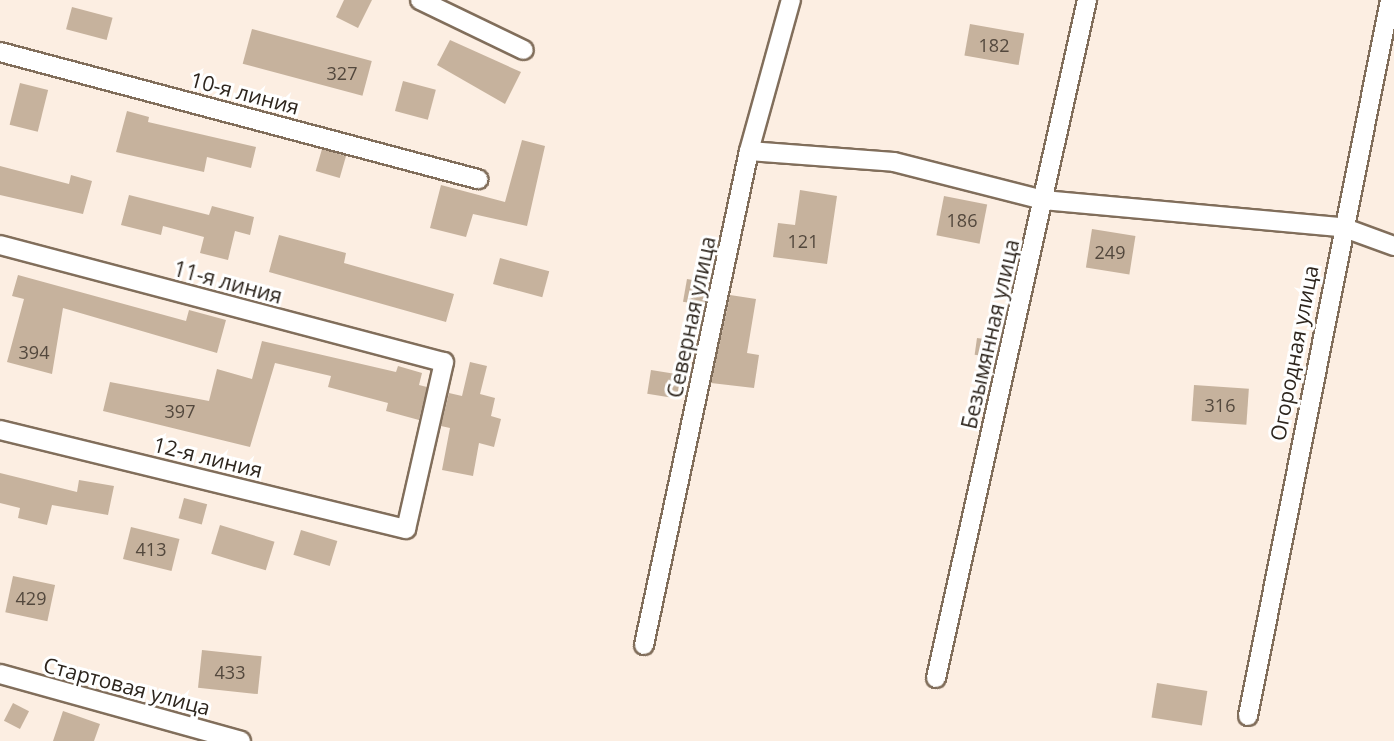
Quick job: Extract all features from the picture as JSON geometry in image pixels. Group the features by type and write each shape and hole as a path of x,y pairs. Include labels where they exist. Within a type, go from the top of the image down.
{"street":[{"path":"420,0 524,50"},
{"name":"Северная улица","path":"644,645 749,151 791,0"},
{"name":"Безымянная улица","path":"936,678 1087,0"},
{"name":"Огородная улица","path":"1248,716 1342,227 1390,0"},
{"name":"10-я линия","path":"0,52 478,179"},
{"path":"749,151 894,162 1043,200 1342,227 1394,246"},
{"name":"11-я линия","path":"0,246 444,362 406,529"},
{"name":"12-я линия","path":"0,430 406,529"},
{"name":"Стартовая улица","path":"0,674 241,741"}],"building":[{"path":"344,0 372,0 358,28 336,17"},
{"path":"72,7 113,18 107,40 66,29"},
{"path":"970,24 1024,34 1019,65 964,56"},
{"path":"252,29 372,61 362,96 243,64"},
{"path":"450,40 521,72 505,104 437,65"},
{"path":"403,81 436,90 428,120 395,111"},
{"path":"20,83 48,90 38,132 10,125"},
{"path":"127,111 149,117 148,122 256,147 251,168 207,157 204,172 116,152"},
{"path":"522,140 545,146 527,226 473,214 466,237 430,228 441,185 505,202"},
{"path":"322,149 346,156 340,178 316,171"},
{"path":"0,166 69,184 71,175 92,181 83,214 0,195"},
{"path":"800,190 837,196 827,264 773,257 778,223 795,225"},
{"path":"129,195 209,215 212,206 254,217 250,235 235,231 228,260 200,253 204,237 163,226 161,235 121,225"},
{"path":"944,196 987,204 980,244 936,235"},
{"path":"1092,229 1135,236 1129,274 1086,268"},
{"path":"279,235 346,253 344,263 454,294 446,322 269,272"},
{"path":"500,258 549,271 542,297 493,284"},
{"path":"18,275 186,321 189,310 226,320 217,353 63,308 52,374 7,362 24,299 12,296"},
{"path":"687,279 709,283 705,305 683,302"},
{"path":"730,295 756,299 747,353 759,355 754,388 711,383"},
{"path":"977,338 999,341 996,358 975,355"},
{"path":"262,341 396,372 398,366 422,373 419,385 427,387 419,420 386,411 388,403 328,387 331,376 275,363 250,447 103,411 110,382 209,401 217,369 252,379"},
{"path":"470,362 487,366 480,394 495,398 491,416 501,419 494,447 479,443 473,476 442,470 450,428 441,426 449,393 462,396"},
{"path":"651,370 681,375 677,398 647,394"},
{"path":"1194,385 1249,389 1246,425 1191,421"},
{"path":"0,473 77,492 79,480 114,486 108,515 52,505 47,525 18,518 20,508 0,503"},
{"path":"184,498 207,504 202,524 179,518"},
{"path":"220,525 275,542 266,570 211,554"},
{"path":"131,527 180,539 172,571 123,559"},
{"path":"301,530 337,541 330,566 293,555"},
{"path":"13,576 55,585 47,621 5,612"},
{"path":"202,650 262,656 258,694 198,688"},
{"path":"1157,683 1207,691 1202,726 1152,718"},
{"path":"13,703 29,711 20,729 4,721"},
{"path":"63,711 100,724 94,741 53,741"}]}
